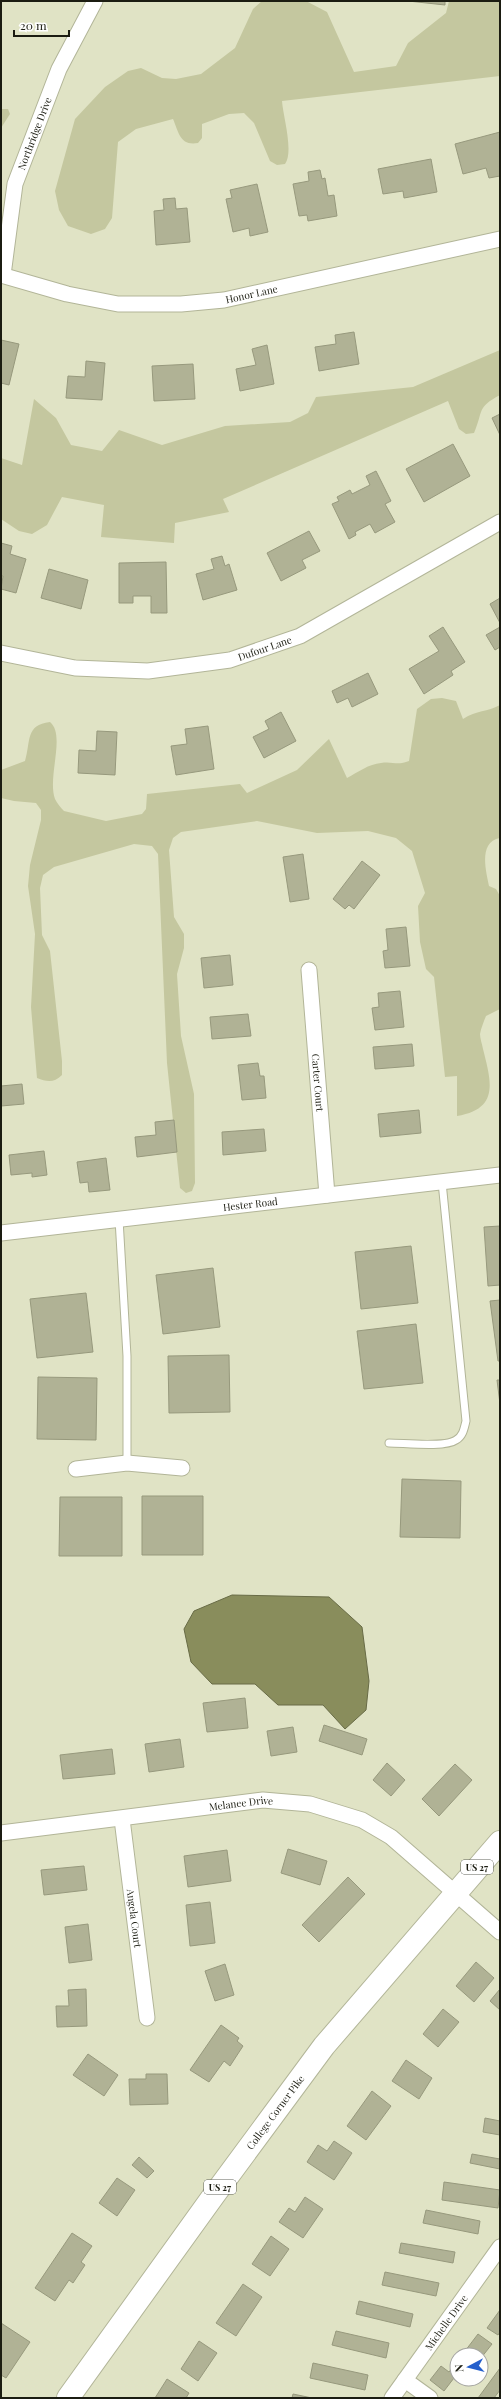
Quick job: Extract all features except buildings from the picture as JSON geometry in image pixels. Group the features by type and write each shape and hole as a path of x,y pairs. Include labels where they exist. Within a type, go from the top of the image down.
{"highway":[{"name":"College Corner Pike","path":"68,2398 209,2201 324,2046 454,1893 500,1842"}],"street":[{"name":"Northridge Drive","path":"2,276 15,184 59,69 95,1"},
{"name":"Honor Lane","path":"2,276 67,294 118,304 181,304 224,300 500,239"},
{"name":"Dufour Lane","path":"1,653 75,668 148,671 230,660 300,636 500,522"},
{"name":"Carter Court","path":"309,970 327,1195"},
{"name":"Hester Road","path":"1,1233 500,1175"},
{"path":"76,1469 127,1463 182,1468"},
{"name":"Melanee Drive","path":"1,1833 122,1819 263,1800 310,1804 362,1820 391,1837 500,1932"},
{"name":"Angela Court","path":"122,1819 147,2018"},
{"name":"Michelle Drive","path":"392,2398 500,2247"},
{"path":"405,2380 430,2398"}],"lane":[{"path":"389,1443 446,1443 455,1441 463,1433 466,1421 442,1182"},
{"path":"119,1219 127,1356 127,1463"}],"shaded area":[{"path":"262,1 306,1 327,12 354,72 396,66 408,43 446,13 449,1 500,1 500,76 282,101 288,143 285,164 277,165 270,161 254,123 244,113 229,114 202,124 202,138 198,143 187,142 184,140 179,134 173,119 136,129 118,142 112,218 105,229 91,234 68,226 59,210 55,191 75,119 105,87 128,71 141,68 162,78 176,79 201,74 235,48 253,9"},
{"path":"1,109 8,109 10,114 1,128"},
{"path":"500,350 500,395 492,399 484,407 474,433 466,434 459,429 448,401 223,499 229,512 175,523 174,543 101,537 104,505 62,497 47,525 32,534 19,531 1,519 1,458 22,465 34,399 56,418 71,445 102,451 119,430 162,445 225,426 290,422 308,413 316,397 413,387"},
{"path":"442,698 456,701 463,719 500,705 500,838 493,841 489,845 486,851 485,865 489,886 496,889 500,896 500,1009 486,1016 480,1034 490,1082 486,1100 480,1107 471,1112 457,1116 457,1076 445,1077 434,977 426,969 420,942 418,906 425,893 412,851 396,838 368,831 317,833 257,821 181,832 173,838 169,850 174,917 184,934 184,948 177,974 181,1036 194,1094 195,1183 192,1191 186,1193 180,1188 167,1063 158,854 152,846 134,844 54,867 43,875 40,888 42,935 50,951 62,1061 62,1075 53,1081 37,1078 31,1007 35,934 28,886 30,865 41,820 41,810 36,803 1,798 1,770 25,761 30,735 33,730 42,724 50,722 54,728 57,746 53,780 53,790 56,801 64,811 106,821 142,814 146,809 147,794 240,784 247,793 297,770 329,739 347,778 372,765 409,761 417,709 431,699"},
{"path":"232,1595 329,1597 362,1627 369,1681 366,1710 345,1729 323,1705 278,1705 255,1684 212,1684 191,1662 184,1629 194,1611"}]}
